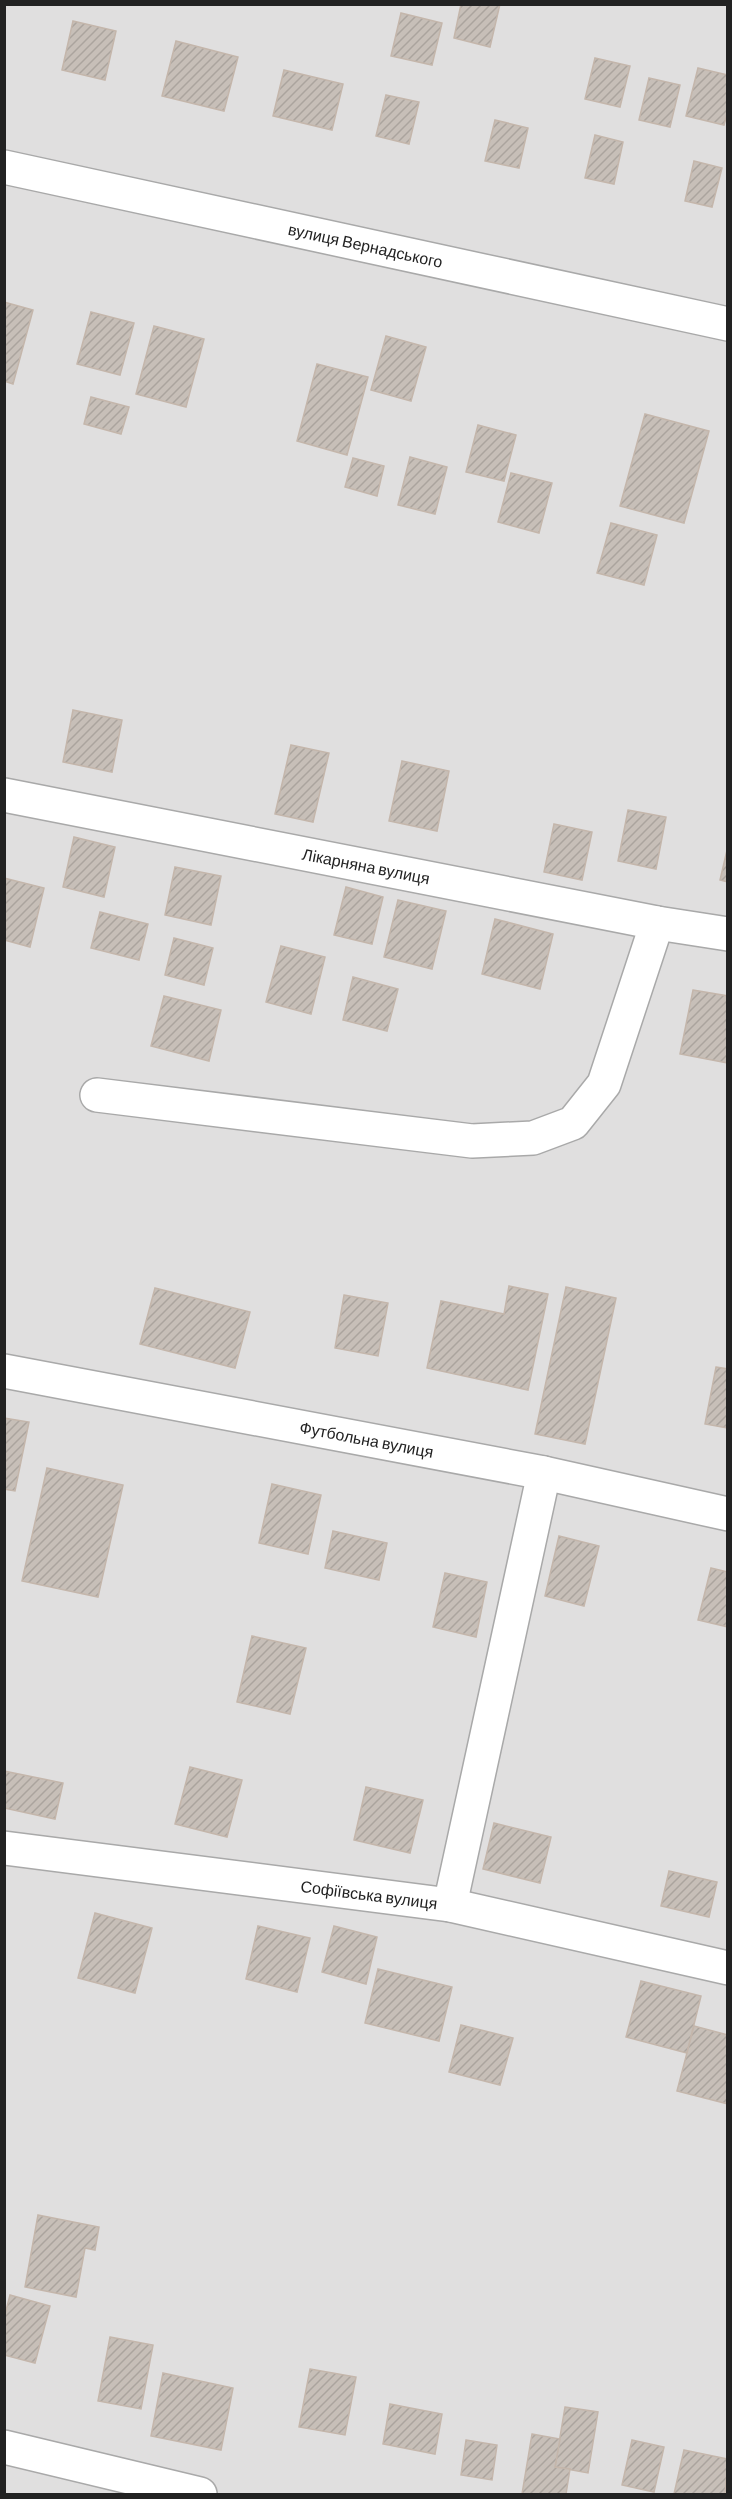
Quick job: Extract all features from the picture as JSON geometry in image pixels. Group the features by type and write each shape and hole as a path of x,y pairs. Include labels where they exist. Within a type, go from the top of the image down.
{"street":[{"name":"вулиця Вернадського","path":"4,167 728,324"},
{"name":"Лікарняна вулиця","path":"4,795 657,923 728,934"},
{"path":"97,1095 472,1141 533,1138 573,1123 604,1084 657,923"},
{"name":"Футбольна вулиця","path":"4,1371 544,1473 728,1514"},
{"path":"450,1905 544,1473"},
{"name":"Софіївська вулиця","path":"4,1848 450,1905 728,1968"},
{"path":"4,2447 200,2494"}],"shaded area":[{"path":"5,5 727,5 727,2494 5,2494"}],"building":[{"path":"461,4 500,4 490,47 454,38"},
{"path":"401,13 442,23 432,65 391,56"},
{"path":"73,21 116,31 105,80 62,70"},
{"path":"176,41 238,57 224,111 162,96"},
{"path":"595,58 630,66 620,107 585,99"},
{"path":"698,68 728,75 728,111 724,125 686,116"},
{"path":"284,70 343,84 332,130 273,116"},
{"path":"649,78 680,85 670,127 639,120"},
{"path":"386,95 419,102 409,144 376,136"},
{"path":"495,120 528,128 519,168 485,161"},
{"path":"595,135 623,142 614,184 585,178"},
{"path":"694,161 722,168 712,207 685,201"},
{"path":"4,302 33,310 13,384 4,381"},
{"path":"91,312 134,323 120,375 77,364"},
{"path":"154,326 204,339 186,407 136,394"},
{"path":"386,336 426,347 411,401 371,390"},
{"path":"317,364 368,377 347,455 297,441"},
{"path":"91,397 129,407 121,434 84,424"},
{"path":"645,414 709,431 684,523 620,506"},
{"path":"478,425 516,435 504,481 466,472"},
{"path":"410,457 447,467 435,514 398,505"},
{"path":"353,458 384,466 377,496 345,487"},
{"path":"511,473 552,483 539,533 498,522"},
{"path":"611,523 657,535 644,585 597,573"},
{"path":"73,710 122,720 112,772 63,762"},
{"path":"291,745 329,753 313,822 275,814"},
{"path":"402,761 449,771 437,831 389,821"},
{"path":"628,810 666,817 656,869 618,861"},
{"path":"554,824 592,832 582,880 544,872"},
{"path":"74,837 115,847 104,897 63,887"},
{"path":"728,846 728,882 720,880"},
{"path":"175,867 221,876 211,925 165,915"},
{"path":"4,878 44,888 30,947 4,940"},
{"path":"346,887 383,897 372,944 334,935"},
{"path":"398,900 446,911 432,969 384,957"},
{"path":"100,912 148,924 139,960 91,948"},
{"path":"495,919 553,934 540,989 482,974"},
{"path":"174,938 213,948 204,985 165,975"},
{"path":"281,946 325,957 311,1014 266,1002"},
{"path":"353,977 398,989 387,1031 343,1020"},
{"path":"693,990 728,996 728,1063 680,1054"},
{"path":"164,996 221,1010 209,1061 151,1046"},
{"path":"509,1286 548,1294 528,1390 427,1368 441,1301 504,1314"},
{"path":"566,1287 616,1298 585,1444 535,1434"},
{"path":"155,1288 250,1312 235,1368 140,1344"},
{"path":"344,1295 388,1303 378,1356 335,1348"},
{"path":"716,1367 728,1369 728,1428 705,1424"},
{"path":"4,1418 29,1422 15,1491 4,1489"},
{"path":"47,1468 123,1485 98,1597 22,1581"},
{"path":"272,1484 321,1495 308,1554 259,1543"},
{"path":"333,1531 387,1543 379,1580 325,1568"},
{"path":"559,1536 599,1546 584,1606 545,1596"},
{"path":"711,1568 728,1572 728,1627 698,1620"},
{"path":"445,1573 487,1582 476,1637 433,1627"},
{"path":"252,1636 306,1648 290,1714 237,1702"},
{"path":"190,1767 242,1780 227,1837 175,1824"},
{"path":"4,1771 63,1783 55,1819 4,1808"},
{"path":"366,1787 423,1800 410,1853 354,1840"},
{"path":"494,1823 551,1837 540,1883 483,1869"},
{"path":"669,1871 717,1882 709,1917 661,1906"},
{"path":"95,1913 152,1928 135,1993 78,1978"},
{"path":"258,1926 310,1938 297,1992 246,1979"},
{"path":"334,1926 377,1937 366,1984 322,1972"},
{"path":"378,1969 452,1987 439,2041 365,2023"},
{"path":"641,1981 701,1996 687,2053 626,2037"},
{"path":"461,2025 513,2038 500,2085 449,2072"},
{"path":"694,2026 728,2035 728,2104 677,2091"},
{"path":"38,2215 99,2227 95,2250 85,2248 76,2297 25,2287"},
{"path":"10,2295 50,2306 35,2363 4,2355 4,2318"},
{"path":"110,2337 153,2345 141,2409 98,2401"},
{"path":"310,2369 356,2377 345,2435 299,2427"},
{"path":"163,2373 233,2388 221,2450 151,2436"},
{"path":"390,2404 442,2414 435,2454 383,2444"},
{"path":"565,2407 598,2412 588,2473 555,2467"},
{"path":"532,2434 560,2439 555,2467 570,2469 566,2494 522,2494"},
{"path":"466,2440 497,2445 492,2480 461,2475"},
{"path":"632,2440 664,2447 654,2492 622,2485"},
{"path":"684,2450 728,2459 725,2494 674,2494"}]}
